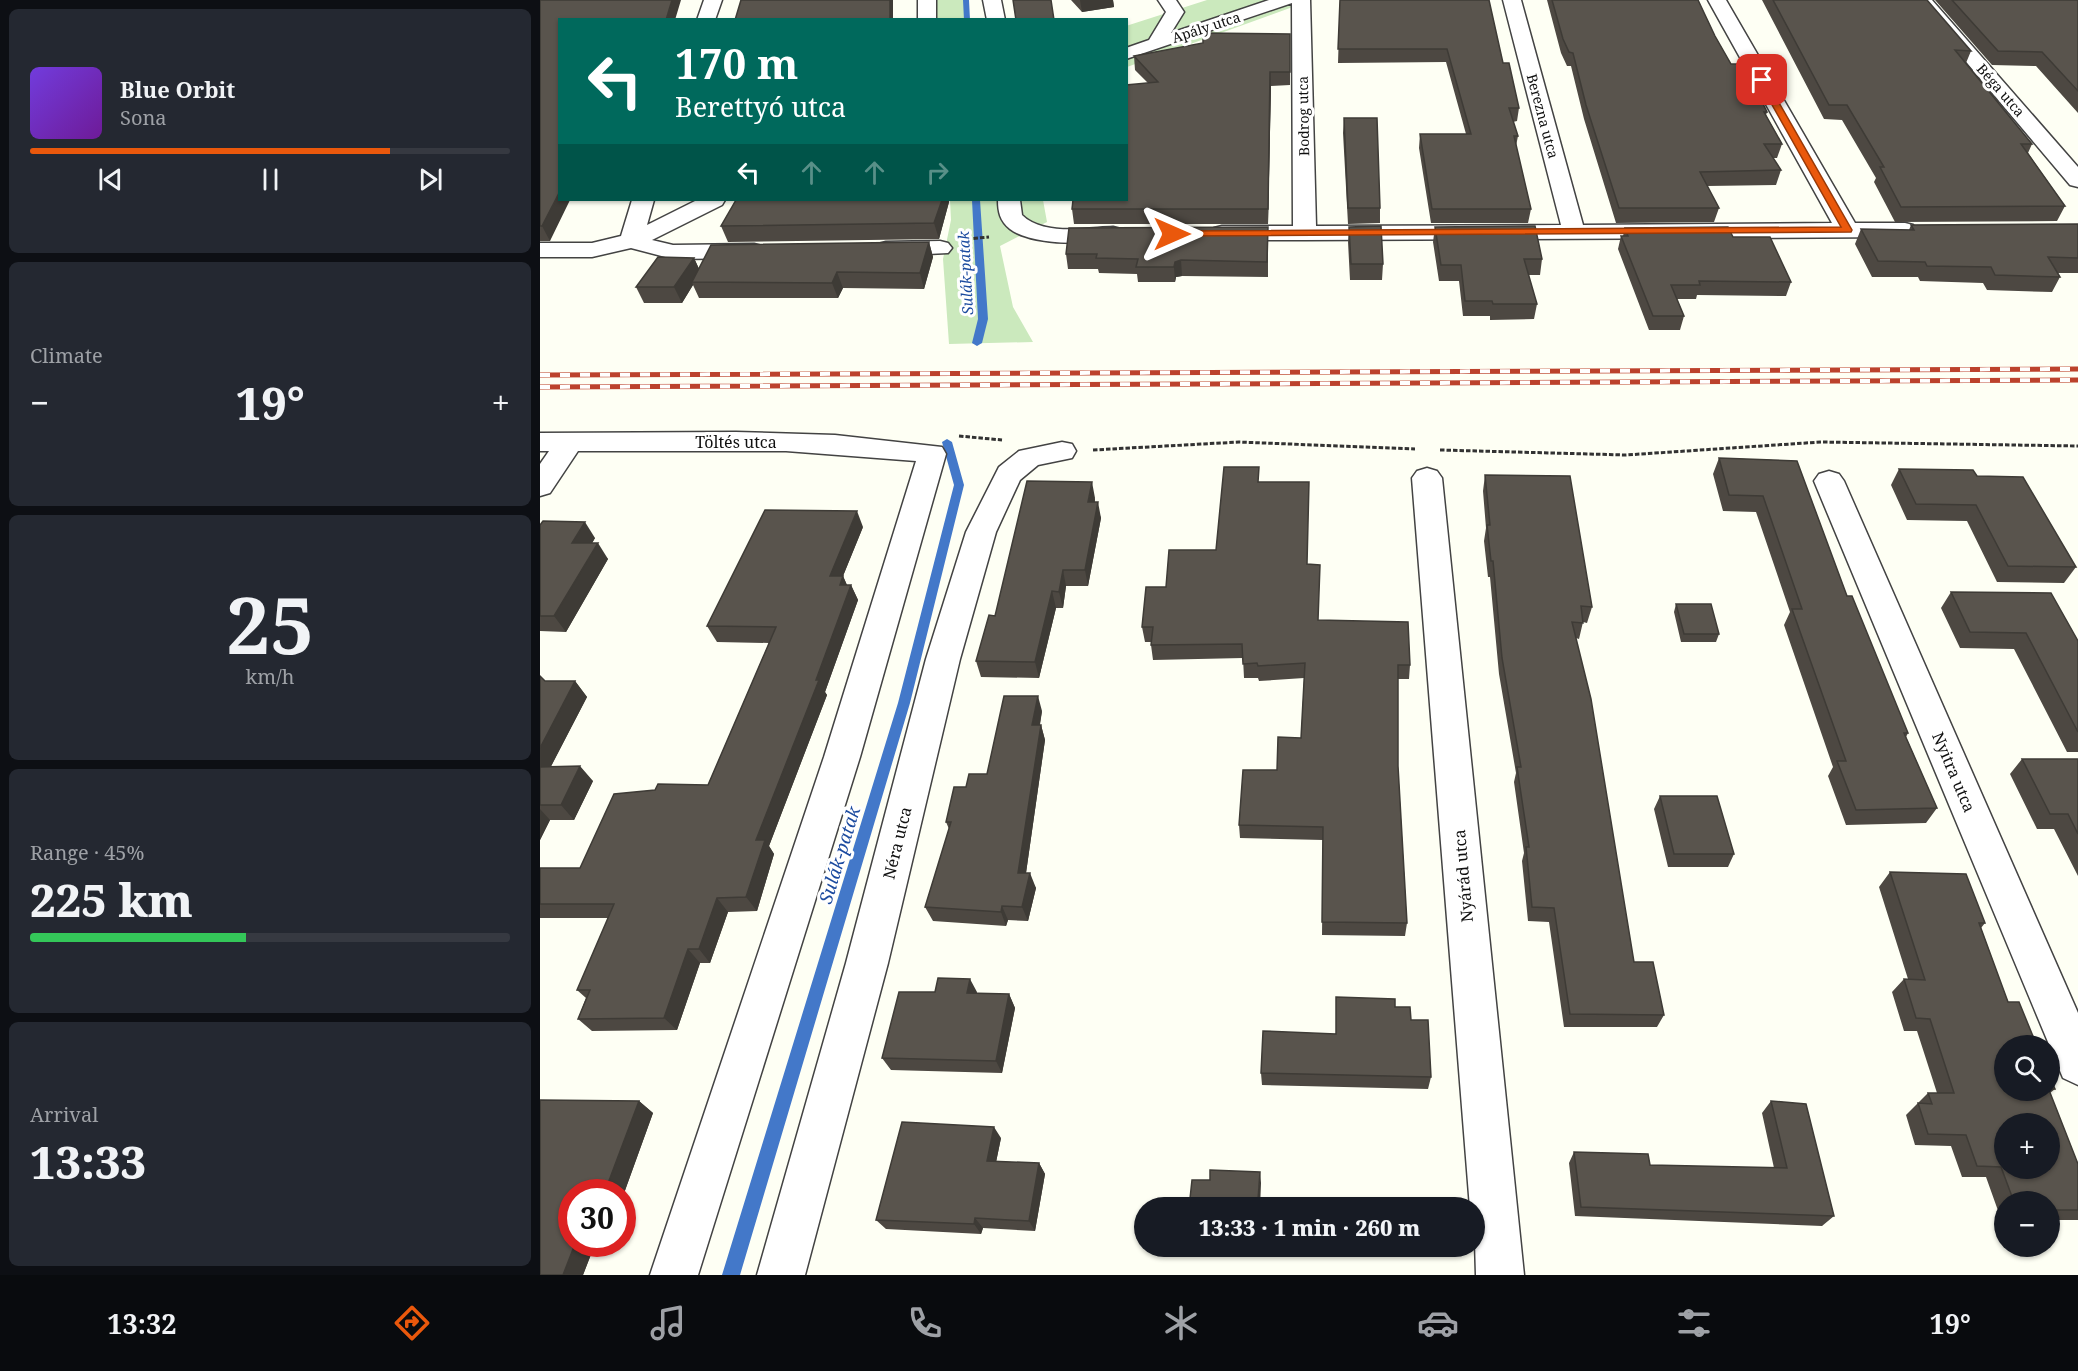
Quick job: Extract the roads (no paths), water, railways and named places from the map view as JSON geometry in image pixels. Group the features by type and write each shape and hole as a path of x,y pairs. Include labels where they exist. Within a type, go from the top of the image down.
{"street":[{"path":"707,18 713,0"},
{"path":"927,0 927,18"},
{"path":"992,0 996,18"},
{"name":"Apály utca","path":"1128,53 1286,0"},
{"name":"Bodrog utca","path":"1301,0 1305,232"},
{"name":"Berezna utca","path":"1512,0 1574,232"},
{"path":"1717,0 1847,230"},
{"name":"Béga utca","path":"1923,0 2078,180"},
{"path":"1156,43 1171,6 1227,20"},
{"path":"631,241 643,201"},
{"path":"540,250 579,251 607,248 631,241 712,201"},
{"path":"1009,201 1012,218 1021,226 1037,232 1131,234"},
{"path":"1201,233 1928,230"},
{"path":"631,241 673,252 778,250"},
{"path":"859,249 940,249"},
{"name":"Töltés utca","path":"540,442 802,442 868,445 932,454 842,757 674,1275"},
{"path":"540,486 570,442"},
{"name":"Néra utca","path":"781,1275 867,963 943,659 968,575 994,500 1009,474 1046,454"},
{"name":"Nyárád utca","path":"1429,459 1500,1275"},
{"name":"Nyitra utca","path":"1829,481 2078,1063"}],"waterway":[{"name":"Sulák-patak","path":"966,0 967,18"},
{"name":"Sulák-patak","path":"976,201 983,319 977,343"},
{"name":"Sulák-patak","path":"731,1275 904,703 959,485 947,442"}],"railway":[{"path":"540,375 2078,369"},
{"path":"540,387 2078,380"}]}
